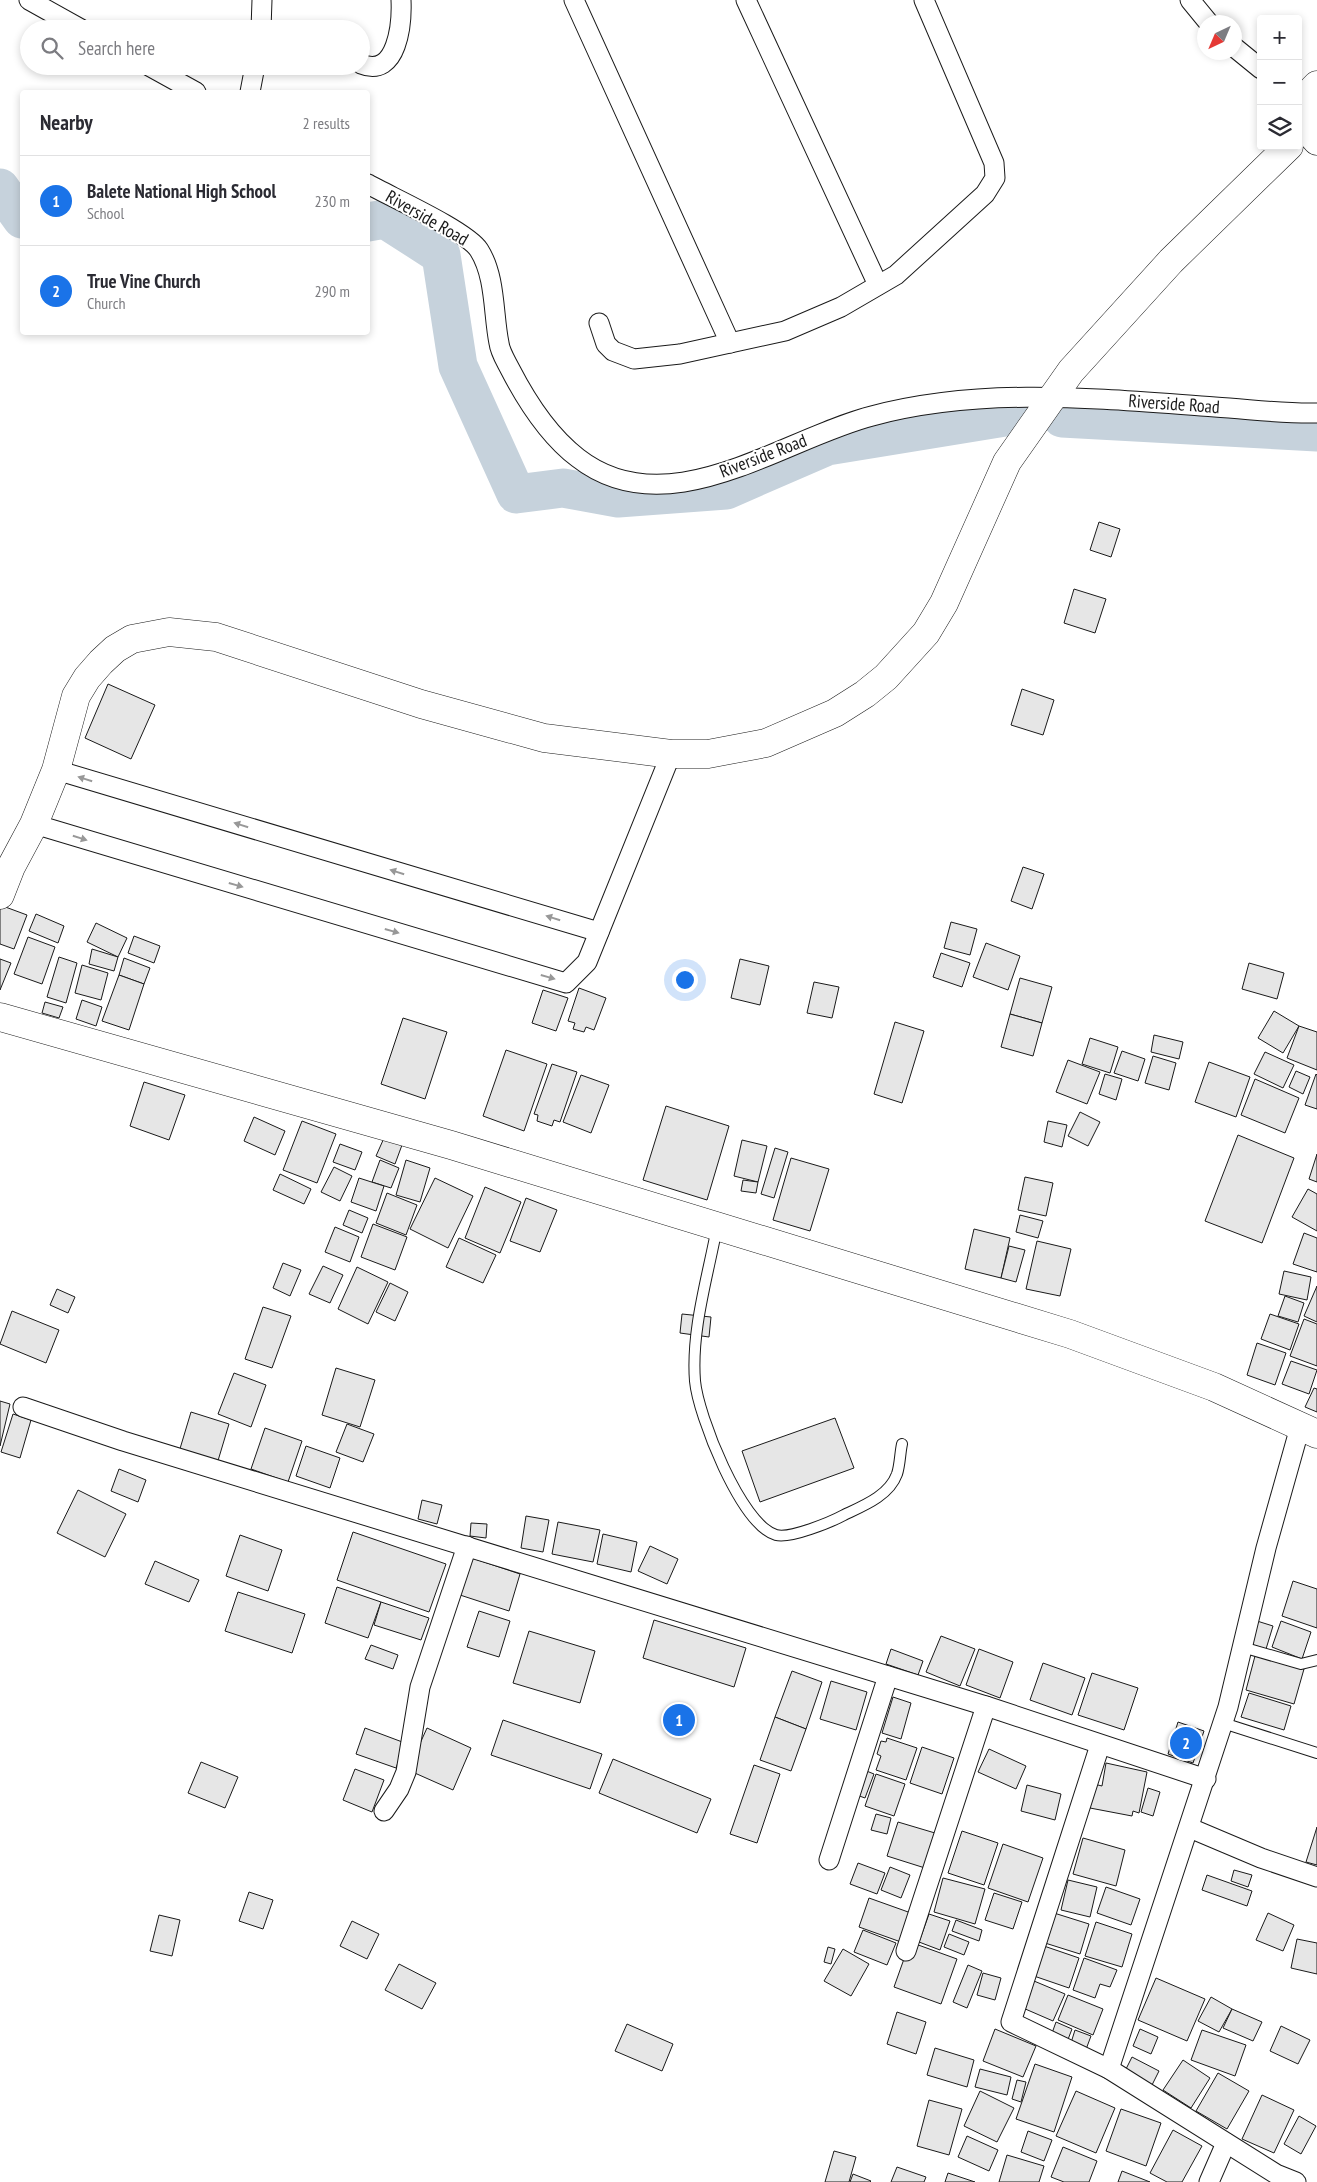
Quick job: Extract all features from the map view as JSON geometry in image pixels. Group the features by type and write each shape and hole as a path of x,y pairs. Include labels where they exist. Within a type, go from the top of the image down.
{"street":[{"path":"29,0 65,20"},
{"path":"262,0 264,20"},
{"path":"370,64 380,65 390,58 402,25 401,0"},
{"path":"574,0 730,343"},
{"path":"746,0 878,286"},
{"path":"599,323 606,344 613,351 634,359 680,354 785,331 841,307 896,275 978,200 993,183 996,170 924,0"},
{"path":"1190,0 1202,15"},
{"path":"1242,54 1257,66"},
{"path":"165,75 192,90"},
{"path":"250,90 253,75"},
{"path":"0,895 11,867 34,824 56,770 76,696 87,678 114,649 132,638 169,632 216,637 421,704 544,738 671,754 708,754 766,743 835,713 865,694 886,677 926,633 944,603 1007,462 1071,372 1171,260 1303,139 1303,111 1308,89"},
{"name":"Riverside Road","path":"370,185 462,234 478,248 487,268 499,347 527,402 579,459 609,476 641,485 676,484 765,458 812,437 869,416 922,404 1053,396 1317,413"},
{"path":"34,824 566,983 587,962 671,754"},
{"path":"56,770 599,932"},
{"path":"0,1017 451,1145 1070,1334 1151,1362 1214,1387 1309,1431 1266,1548 1223,1723 1190,1828 1109,2069"},
{"path":"23,1407 123,1441 986,1706 1206,1779"},
{"path":"384,1811 399,1790 406,1772 420,1687 466,1546"},
{"path":"830,1860 888,1676"},
{"path":"906,1951 986,1706"},
{"path":"1100,1745 1011,2022 1109,2069 1276,2174 1296,2182"},
{"path":"1190,1828 1261,1858 1317,1877"},
{"path":"1208,2182 1226,2143"}],"lane":[{"path":"717,1226 697,1334 695,1381 711,1440 723,1468 756,1521 766,1530 777,1535 794,1533 841,1517 872,1502 897,1475 902,1444"},
{"path":"1242,1646 1301,1664 1317,1660"},
{"path":"1223,1723 1317,1753"}],"building":[{"path":"1099,522 1120,529 1111,557 1090,550"},
{"path":"1074,589 1106,599 1095,633 1064,623"},
{"path":"108,684 155,705 131,759 85,738"},
{"path":"1022,689 1054,700 1043,735 1011,725"},
{"path":"1023,867 1044,874 1032,909 1011,901"},
{"path":"0,905 27,915 14,949 0,944"},
{"path":"36,914 64,926 58,943 29,931"},
{"path":"951,922 977,929 970,955 944,948"},
{"path":"96,923 127,938 118,957 87,942"},
{"path":"134,936 160,946 154,963 128,953"},
{"path":"28,937 55,947 42,984 14,974"},
{"path":"986,943 1020,956 1008,990 973,977"},
{"path":"92,949 118,957 114,971 89,964"},
{"path":"941,953 970,963 962,987 933,977"},
{"path":"59,957 77,963 66,1003 47,997"},
{"path":"124,958 150,968 144,984 119,975"},
{"path":"0,959 11,963 0,990"},
{"path":"740,959 769,966 760,1005 731,998"},
{"path":"1249,963 1284,973 1277,999 1242,989"},
{"path":"82,965 108,973 101,1000 75,993"},
{"path":"119,975 144,984 129,1030 102,1021"},
{"path":"1020,978 1052,987 1042,1023 1010,1014"},
{"path":"814,982 839,987 832,1018 807,1013"},
{"path":"579,988 606,998 594,1030 586,1027 584,1032 573,1029 575,1023 568,1021"},
{"path":"543,990 568,998 556,1031 532,1023"},
{"path":"82,1000 102,1007 96,1026 76,1019"},
{"path":"45,1002 63,1007 59,1018 42,1013"},
{"path":"1274,1011 1299,1026 1283,1053 1258,1038"},
{"path":"1010,1014 1042,1023 1033,1056 1001,1047"},
{"path":"403,1018 447,1032 425,1099 381,1084"},
{"path":"895,1022 924,1031 902,1103 874,1094"},
{"path":"1299,1026 1317,1032 1317,1070 1287,1058"},
{"path":"1154,1035 1183,1042 1179,1059 1151,1052"},
{"path":"1090,1038 1118,1047 1110,1073 1082,1064"},
{"path":"506,1050 547,1064 524,1131 483,1116"},
{"path":"1122,1051 1145,1059 1138,1081 1114,1073"},
{"path":"1265,1052 1294,1065 1283,1088 1254,1074"},
{"path":"1153,1056 1176,1063 1169,1090 1145,1083"},
{"path":"1068,1060 1100,1072 1087,1104 1056,1092"},
{"path":"1209,1062 1250,1077 1236,1117 1195,1102"},
{"path":"552,1064 577,1072 560,1122 554,1120 552,1126 537,1121 538,1115 534,1114"},
{"path":"1296,1071 1310,1077 1303,1094 1289,1087"},
{"path":"1105,1074 1122,1079 1116,1100 1099,1094"},
{"path":"581,1075 609,1085 591,1133 563,1122"},
{"path":"1317,1075 1317,1109 1305,1105"},
{"path":"1255,1079 1299,1098 1285,1133 1241,1115"},
{"path":"144,1082 185,1095 169,1140 130,1126"},
{"path":"666,1106 729,1126 707,1200 643,1180"},
{"path":"1080,1112 1100,1122 1088,1146 1068,1136"},
{"path":"254,1117 285,1131 275,1155 244,1141"},
{"path":"302,1121 336,1134 317,1183 283,1170"},
{"path":"1048,1121 1067,1125 1062,1147 1044,1142"},
{"path":"1238,1135 1294,1158 1262,1243 1205,1221"},
{"path":"384,1138 402,1145 395,1164 376,1156"},
{"path":"742,1140 767,1146 758,1182 734,1176"},
{"path":"340,1144 362,1152 355,1170 333,1162"},
{"path":"775,1148 788,1152 774,1198 761,1194"},
{"path":"1317,1154 1317,1182 1309,1179"},
{"path":"791,1158 829,1169 810,1231 773,1220"},
{"path":"380,1160 399,1168 391,1188 372,1182"},
{"path":"406,1160 430,1168 420,1202 396,1195"},
{"path":"334,1167 352,1176 340,1201 321,1192"},
{"path":"280,1174 311,1189 304,1204 273,1190"},
{"path":"1025,1177 1053,1183 1046,1216 1018,1210"},
{"path":"359,1178 384,1186 376,1211 351,1202"},
{"path":"435,1178 473,1196 448,1248 410,1229"},
{"path":"743,1180 758,1182 756,1193 741,1191"},
{"path":"485,1187 521,1202 500,1253 465,1238"},
{"path":"1308,1189 1317,1194 1317,1231 1292,1217"},
{"path":"387,1193 417,1205 406,1235 376,1223"},
{"path":"526,1198 557,1210 540,1252 510,1241"},
{"path":"349,1210 368,1218 362,1233 343,1225"},
{"path":"1020,1215 1043,1221 1038,1238 1016,1232"},
{"path":"373,1224 407,1237 395,1270 361,1257"},
{"path":"335,1227 359,1237 350,1262 325,1252"},
{"path":"974,1229 1010,1238 1001,1278 965,1269"},
{"path":"1304,1233 1317,1238 1317,1272 1293,1264"},
{"path":"459,1238 496,1255 483,1283 446,1267"},
{"path":"1037,1241 1071,1249 1060,1296 1026,1289"},
{"path":"1009,1246 1025,1250 1016,1282 1001,1278"},
{"path":"283,1263 301,1270 290,1296 273,1288"},
{"path":"323,1266 343,1275 330,1303 309,1294"},
{"path":"357,1267 388,1282 368,1324 338,1309"},
{"path":"1284,1271 1311,1277 1307,1300 1279,1294"},
{"path":"390,1283 408,1292 395,1321 376,1312"},
{"path":"1317,1286 1317,1322 1304,1316"},
{"path":"57,1289 75,1297 68,1313 50,1305"},
{"path":"1285,1296 1304,1303 1298,1322 1278,1316"},
{"path":"263,1307 291,1316 272,1368 245,1359"},
{"path":"12,1311 59,1330 46,1363 0,1344"},
{"path":"682,1314 711,1317 709,1337 680,1333"},
{"path":"1270,1314 1299,1324 1290,1350 1261,1339"},
{"path":"1304,1319 1317,1324 1317,1366 1290,1356"},
{"path":"1257,1343 1286,1353 1275,1385 1247,1375"},
{"path":"1291,1361 1317,1370 1309,1394 1282,1384"},
{"path":"336,1368 375,1380 360,1427 322,1415"},
{"path":"234,1373 266,1385 251,1427 218,1414"},
{"path":"1314,1388 1317,1389 1317,1412 1305,1407"},
{"path":"0,1401 10,1404 0,1446"},
{"path":"191,1412 229,1424 217,1464 179,1452"},
{"path":"13,1414 31,1420 20,1458 1,1452"},
{"path":"835,1418 854,1468 760,1502 742,1451"},
{"path":"347,1424 374,1434 363,1462 336,1452"},
{"path":"265,1428 302,1441 288,1482 251,1469"},
{"path":"306,1446 340,1458 330,1488 296,1476"},
{"path":"119,1469 146,1480 138,1502 111,1491"},
{"path":"78,1490 126,1514 105,1557 57,1533"},
{"path":"422,1500 442,1505 437,1524 418,1519"},
{"path":"526,1516 549,1520 543,1552 521,1548"},
{"path":"558,1522 600,1530 593,1562 552,1554"},
{"path":"471,1523 487,1524 486,1538 470,1536"},
{"path":"353,1532 446,1564 429,1612 337,1580"},
{"path":"603,1534 637,1542 631,1572 597,1564"},
{"path":"240,1535 282,1550 268,1591 226,1576"},
{"path":"650,1546 678,1559 667,1584 638,1571"},
{"path":"472,1558 520,1574 509,1611 460,1595"},
{"path":"155,1561 199,1580 189,1602 145,1584"},
{"path":"1293,1581 1317,1589 1317,1628 1282,1616"},
{"path":"337,1587 381,1602 368,1638 325,1623"},
{"path":"238,1592 305,1614 292,1653 225,1631"},
{"path":"381,1602 429,1618 421,1640 374,1625"},
{"path":"479,1611 510,1621 499,1657 467,1647"},
{"path":"654,1620 746,1648 734,1687 643,1658"},
{"path":"1257,1621 1273,1626 1266,1649 1250,1644"},
{"path":"1281,1621 1311,1632 1302,1659 1272,1647"},
{"path":"529,1631 595,1651 580,1703 513,1683"},
{"path":"941,1636 975,1649 960,1686 926,1672"},
{"path":"371,1645 398,1655 393,1669 365,1659"},
{"path":"891,1649 923,1661 918,1675 886,1664"},
{"path":"979,1649 1013,1662 1000,1698 966,1685"},
{"path":"1255,1656 1304,1669 1294,1704 1246,1690"},
{"path":"1043,1663 1085,1678 1072,1715 1030,1700"},
{"path":"792,1671 822,1682 806,1729 775,1717"},
{"path":"1092,1673 1138,1688 1124,1730 1078,1715"},
{"path":"831,1681 867,1692 856,1730 820,1719"},
{"path":"1249,1693 1291,1706 1284,1730 1241,1717"},
{"path":"893,1697 911,1703 901,1739 882,1733"},
{"path":"775,1717 806,1729 791,1771 760,1760"},
{"path":"503,1720 602,1754 590,1789 491,1755"},
{"path":"1178,1722 1204,1731 1193,1763 1168,1754"},
{"path":"365,1728 405,1743 396,1768 356,1754"},
{"path":"427,1728 471,1748 453,1790 408,1770"},
{"path":"887,1738 917,1748 906,1780 876,1770 881,1756 877,1754 881,1741 886,1742"},
{"path":"922,1747 954,1758 942,1794 910,1783"},
{"path":"989,1749 1026,1766 1016,1789 978,1772"},
{"path":"613,1759 711,1799 697,1833 599,1793"},
{"path":"201,1762 238,1777 225,1808 188,1793"},
{"path":"1106,1763 1147,1772 1139,1813 1133,1811 1132,1816 1090,1808 1094,1784 1102,1786"},
{"path":"754,1765 780,1774 757,1843 730,1834"},
{"path":"355,1769 384,1780 372,1812 343,1800"},
{"path":"864,1770 874,1774 865,1798 854,1794"},
{"path":"876,1774 905,1784 894,1816 865,1806"},
{"path":"1027,1785 1061,1794 1055,1820 1021,1811"},
{"path":"1148,1788 1160,1792 1153,1816 1141,1812"},
{"path":"876,1814 891,1818 887,1834 871,1830"},
{"path":"898,1822 935,1833 925,1868 887,1856"},
{"path":"1317,1827 1317,1865 1306,1862"},
{"path":"962,1831 998,1843 984,1885 948,1873"},
{"path":"1083,1838 1125,1850 1116,1886 1073,1874"},
{"path":"1003,1844 1043,1858 1028,1902 988,1888"},
{"path":"858,1863 885,1873 877,1894 850,1884"},
{"path":"890,1867 910,1875 901,1898 881,1890"},
{"path":"1234,1870 1252,1875 1248,1887 1231,1881"},
{"path":"1207,1875 1252,1891 1247,1906 1202,1890"},
{"path":"943,1878 985,1889 975,1924 934,1912"},
{"path":"1068,1880 1097,1887 1090,1917 1061,1910"},
{"path":"1106,1887 1140,1899 1131,1925 1097,1913"},
{"path":"249,1892 273,1900 263,1929 239,1921"},
{"path":"994,1893 1022,1902 1013,1929 985,1920"},
{"path":"869,1898 911,1913 901,1942 859,1927"},
{"path":"1054,1913 1089,1924 1080,1954 1045,1943"},
{"path":"1268,1913 1294,1925 1283,1951 1256,1940"},
{"path":"929,1914 950,1921 940,1950 919,1942"},
{"path":"159,1915 180,1920 172,1956 150,1951"},
{"path":"956,1920 982,1930 979,1941 952,1931"},
{"path":"352,1921 379,1934 367,1959 340,1946"},
{"path":"1096,1922 1132,1934 1122,1967 1085,1956"},
{"path":"863,1930 896,1943 887,1965 854,1952"},
{"path":"949,1934 969,1942 964,1955 944,1947"},
{"path":"1297,1939 1317,1943 1317,1974 1291,1968"},
{"path":"910,1942 957,1959 941,2004 894,1987"},
{"path":"1041,1945 1079,1958 1069,1988 1031,1975"},
{"path":"828,1947 835,1949 831,1964 824,1962"},
{"path":"843,1949 869,1964 851,1996 824,1981"},
{"path":"1084,1958 1117,1970 1110,1987 1100,1984 1095,1998 1073,1990"},
{"path":"399,1964 436,1983 422,2009 385,1990"},
{"path":"968,1965 982,1971 967,2008 953,2002"},
{"path":"983,1973 1001,1978 995,2000 977,1995"},
{"path":"1156,1978 1205,1999 1187,2041 1138,2020"},
{"path":"1034,1981 1065,1994 1053,2021 1023,2008"},
{"path":"1068,1995 1103,2009 1093,2035 1058,2020"},
{"path":"1211,1997 1232,2009 1219,2032 1198,2021"},
{"path":"1232,2009 1262,2022 1253,2041 1223,2028"},
{"path":"897,2012 926,2022 916,2054 887,2044"},
{"path":"1056,2022 1072,2029 1067,2042 1051,2036"},
{"path":"627,2024 673,2044 662,2071 615,2051"},
{"path":"1281,2026 1310,2040 1298,2064 1270,2051"},
{"path":"995,2029 1036,2046 1023,2077 983,2061"},
{"path":"1140,2029 1158,2037 1151,2054 1133,2046"},
{"path":"1075,2030 1091,2036 1085,2052 1070,2046"},
{"path":"1202,2030 1246,2045 1235,2076 1191,2060"},
{"path":"935,2048 974,2060 967,2087 927,2075"},
{"path":"1132,2057 1159,2071 1150,2089 1123,2075"},
{"path":"1183,2060 1210,2078 1191,2108 1163,2090"},
{"path":"1035,2064 1072,2077 1054,2132 1016,2119"},
{"path":"980,2069 1011,2077 1007,2095 975,2087"},
{"path":"1218,2073 1249,2091 1227,2129 1196,2111"},
{"path":"1017,2080 1026,2082 1021,2102 1012,2099"},
{"path":"980,2091 1014,2108 997,2142 964,2126"},
{"path":"1076,2091 1115,2108 1096,2153 1056,2136"},
{"path":"1262,2095 1294,2110 1274,2153 1242,2139"},
{"path":"929,2100 962,2109 949,2155 917,2146"},
{"path":"1121,2109 1161,2123 1146,2166 1106,2151"},
{"path":"1299,2116 1316,2126 1301,2154 1284,2144"},
{"path":"1173,2130 1202,2146 1182,2182 1167,2182 1150,2173"},
{"path":"1028,2131 1052,2140 1044,2161 1021,2152"},
{"path":"967,2136 998,2150 989,2171 958,2157"},
{"path":"1063,2147 1097,2161 1089,2182 1064,2182 1051,2177"},
{"path":"834,2151 856,2157 849,2182 825,2182"},
{"path":"1007,2155 1044,2166 1039,2182 999,2182"},
{"path":"897,2167 926,2177 924,2182 891,2182"},
{"path":"1122,2171 1150,2182 1118,2182"},
{"path":"948,2173 975,2182 945,2182"},
{"path":"853,2174 871,2181 850,2182"}],"waterway":[{"path":"0,188 20,216"},
{"path":"370,222 385,219 441,255 458,366 516,494 563,488 618,498 726,490 827,446 1011,416"},
{"path":"1062,418 1317,432"}],"place":[{"name":"Balete National High School","path":"679,1720"},
{"name":"True Vine Church","path":"1186,1743"}]}
